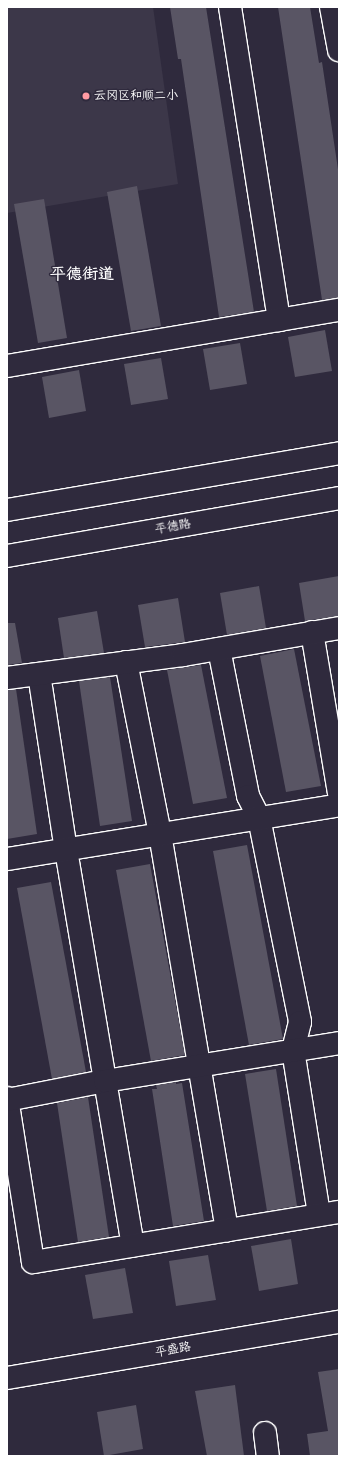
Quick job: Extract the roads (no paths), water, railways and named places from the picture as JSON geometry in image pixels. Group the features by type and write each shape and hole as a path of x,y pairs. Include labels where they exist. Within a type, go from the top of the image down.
{"main road":[{"path":"230,7 279,320"},
{"path":"331,7 339,50"},
{"path":"7,366 339,310"},
{"path":"7,510 339,453"},
{"name":"平德路","path":"7,556 339,498"},
{"path":"7,678 219,649 339,628"},
{"path":"312,632 339,793"},
{"path":"219,649 248,796 259,818 300,1022 293,1050 329,1213 33,1262 7,1099 105,1081 293,1050 339,1043"},
{"path":"126,662 160,834 201,1065 227,1230"},
{"path":"39,674 66,850 133,1245"},
{"path":"7,859 339,805"},
{"name":"平盛路","path":"7,1378 339,1322"},
{"path":"265,1433 268,1456"}],"place":[{"name":"云冈区和顺二小","path":"86,96"}],"district":[{"name":"平德街道","path":"82,274"}]}
